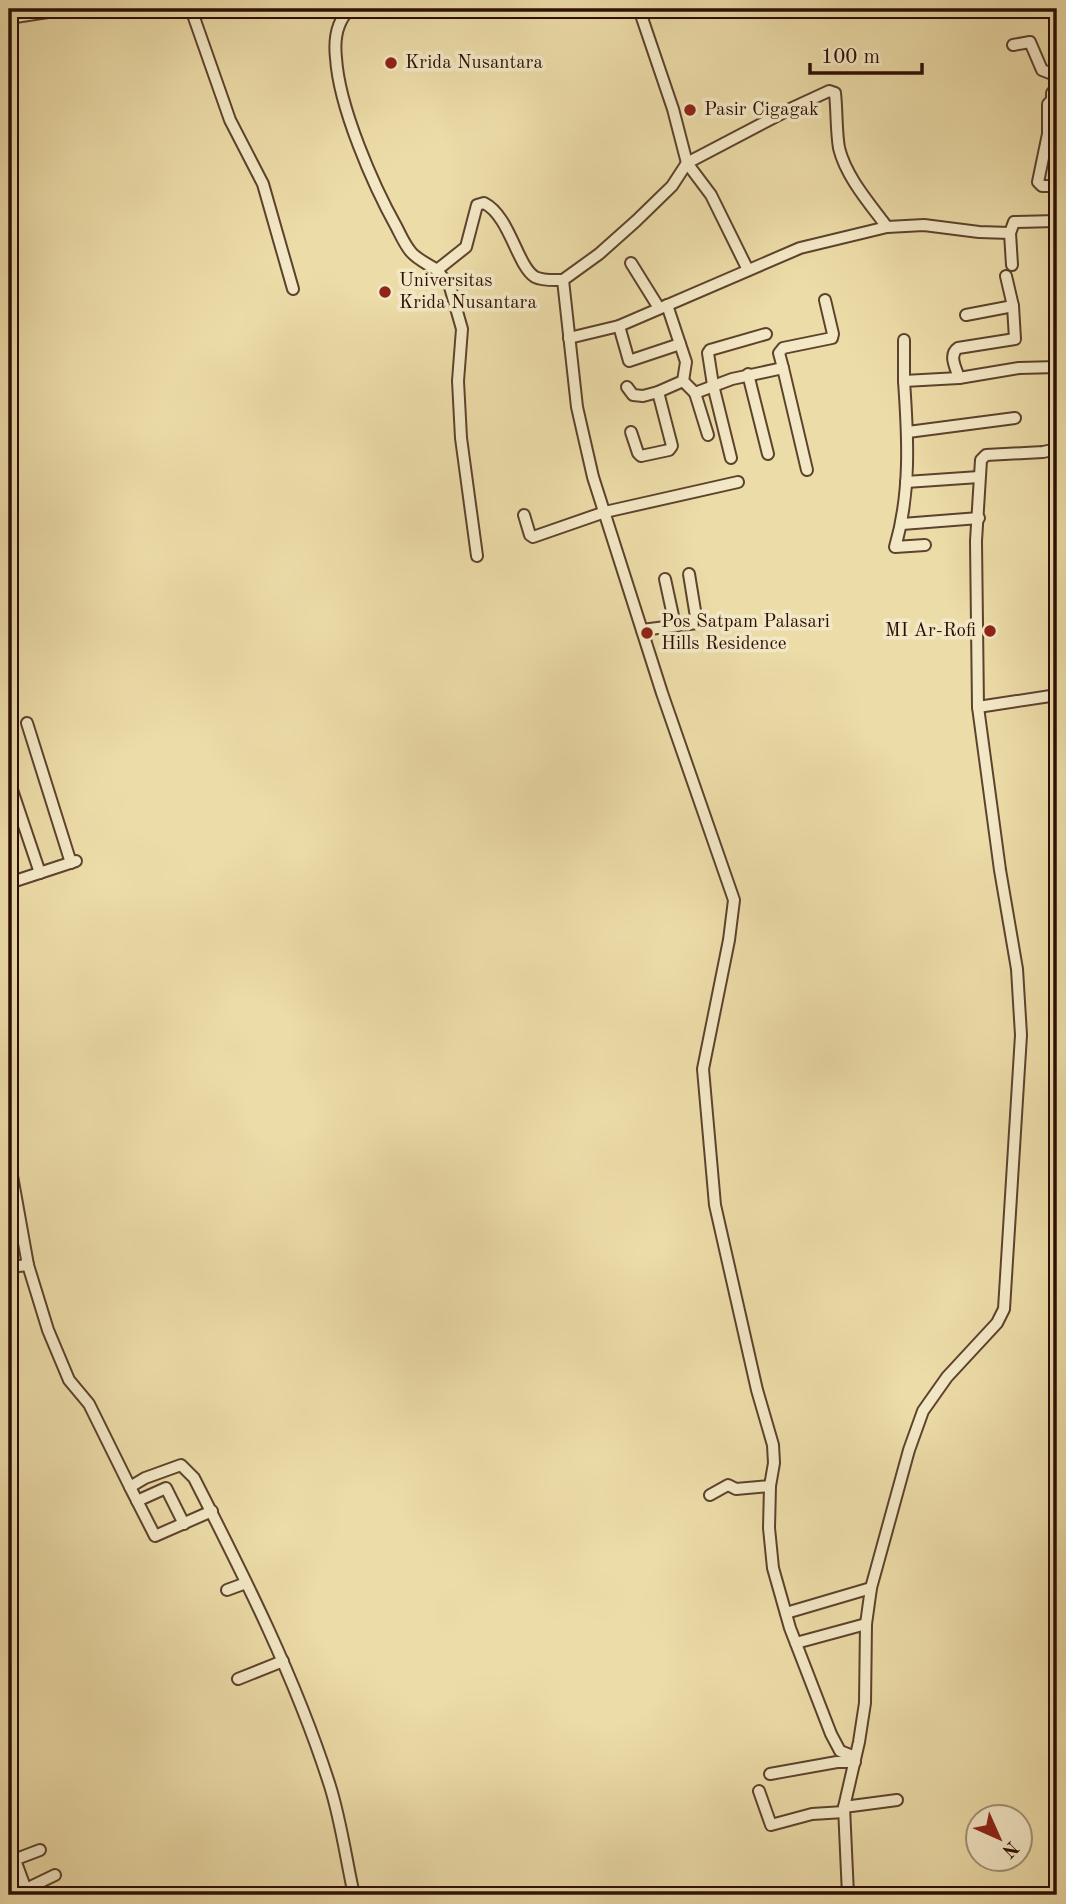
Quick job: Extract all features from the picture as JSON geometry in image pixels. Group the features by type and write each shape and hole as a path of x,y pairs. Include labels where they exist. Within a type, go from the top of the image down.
{"street":[{"path":"9,18 67,9"},
{"path":"191,9 230,120 263,184 293,289"},
{"path":"351,9 341,20 336,35 336,58 344,99 372,177 388,211 409,250 437,270 450,287 461,329 458,382 461,438 477,556"},
{"path":"639,9 673,109 687,163 711,195 748,270"},
{"path":"1013,45 1030,42 1042,70 1055,75 1057,89 1052,93 1052,100 1048,104 1048,134 1038,183 1042,186 1057,186"},
{"path":"437,270 466,247 474,211 477,205 484,203 492,207 499,217 533,275 544,279 563,280 599,254 636,221 672,186 687,163 790,109 832,91 835,93 839,148 855,181 887,227"},
{"path":"1012,265 1010,233 1016,221 1057,220"},
{"path":"569,338 618,326 800,248 887,227 915,225 1010,233"},
{"path":"631,263 663,307 680,344 686,367 683,381"},
{"path":"959,378 952,355 954,350 1014,340 1013,306 1006,276"},
{"path":"563,280 583,438 593,477 662,693 734,900 729,940 703,1069 709,1156 718,1229 773,1446 769,1528 774,1568 796,1643 838,1747 855,1760"},
{"path":"807,470 779,352 783,348 832,338 834,334 825,300"},
{"path":"966,315 1013,306"},
{"path":"618,326 629,361 680,344"},
{"path":"731,458 713,385 710,350 766,334"},
{"path":"904,340 908,432 906,482 902,524 895,547 925,545"},
{"path":"904,381 959,378 1019,368 1057,367"},
{"path":"695,393 748,374 783,368"},
{"path":"748,374 768,454"},
{"path":"627,387 633,395 643,396 683,381"},
{"path":"683,381 695,393 708,435"},
{"path":"631,432 641,456 669,450 672,446 658,392"},
{"path":"908,432 1015,418"},
{"path":"848,1895 844,1809 865,1703 866,1624 871,1588 909,1450 923,1411 947,1377 997,1323 1004,1308 1021,1035 1017,969 1000,870 978,706 976,561 981,460 986,454 1057,449"},
{"path":"906,482 979,477"},
{"path":"524,515 533,537 605,512 738,482"},
{"path":"902,524 979,517"},
{"path":"642,630 698,622 689,574"},
{"path":"665,579 675,625"},
{"path":"978,706 1057,695"},
{"path":"9,883 74,862 27,723"},
{"path":"9,781 40,873"},
{"path":"9,1159 28,1265 48,1329 69,1380 89,1404 155,1536 212,1511"},
{"path":"9,1267 28,1265"},
{"path":"131,1487 145,1478 181,1465 194,1478 283,1661 331,1789 355,1895"},
{"path":"710,1495 728,1485 736,1489 770,1486"},
{"path":"137,1501 166,1488 184,1524"},
{"path":"227,1590 246,1583"},
{"path":"786,1613 871,1588"},
{"path":"796,1643 866,1624"},
{"path":"238,1679 283,1661"},
{"path":"770,1774 855,1760"},
{"path":"759,1791 771,1825 812,1814 897,1800"},
{"path":"40,1850 12,1861 27,1892 55,1875"}],"place":[{"name":"Krida Nusantara","path":"391,63"},
{"name":"Pasir Cigagak","path":"690,110"},
{"name":"Universitas Krida Nusantara","path":"385,292"},
{"name":"MI Ar-Rofi","path":"990,631"},
{"name":"Pos Satpam Palasari Hills Residence","path":"647,633"}]}
